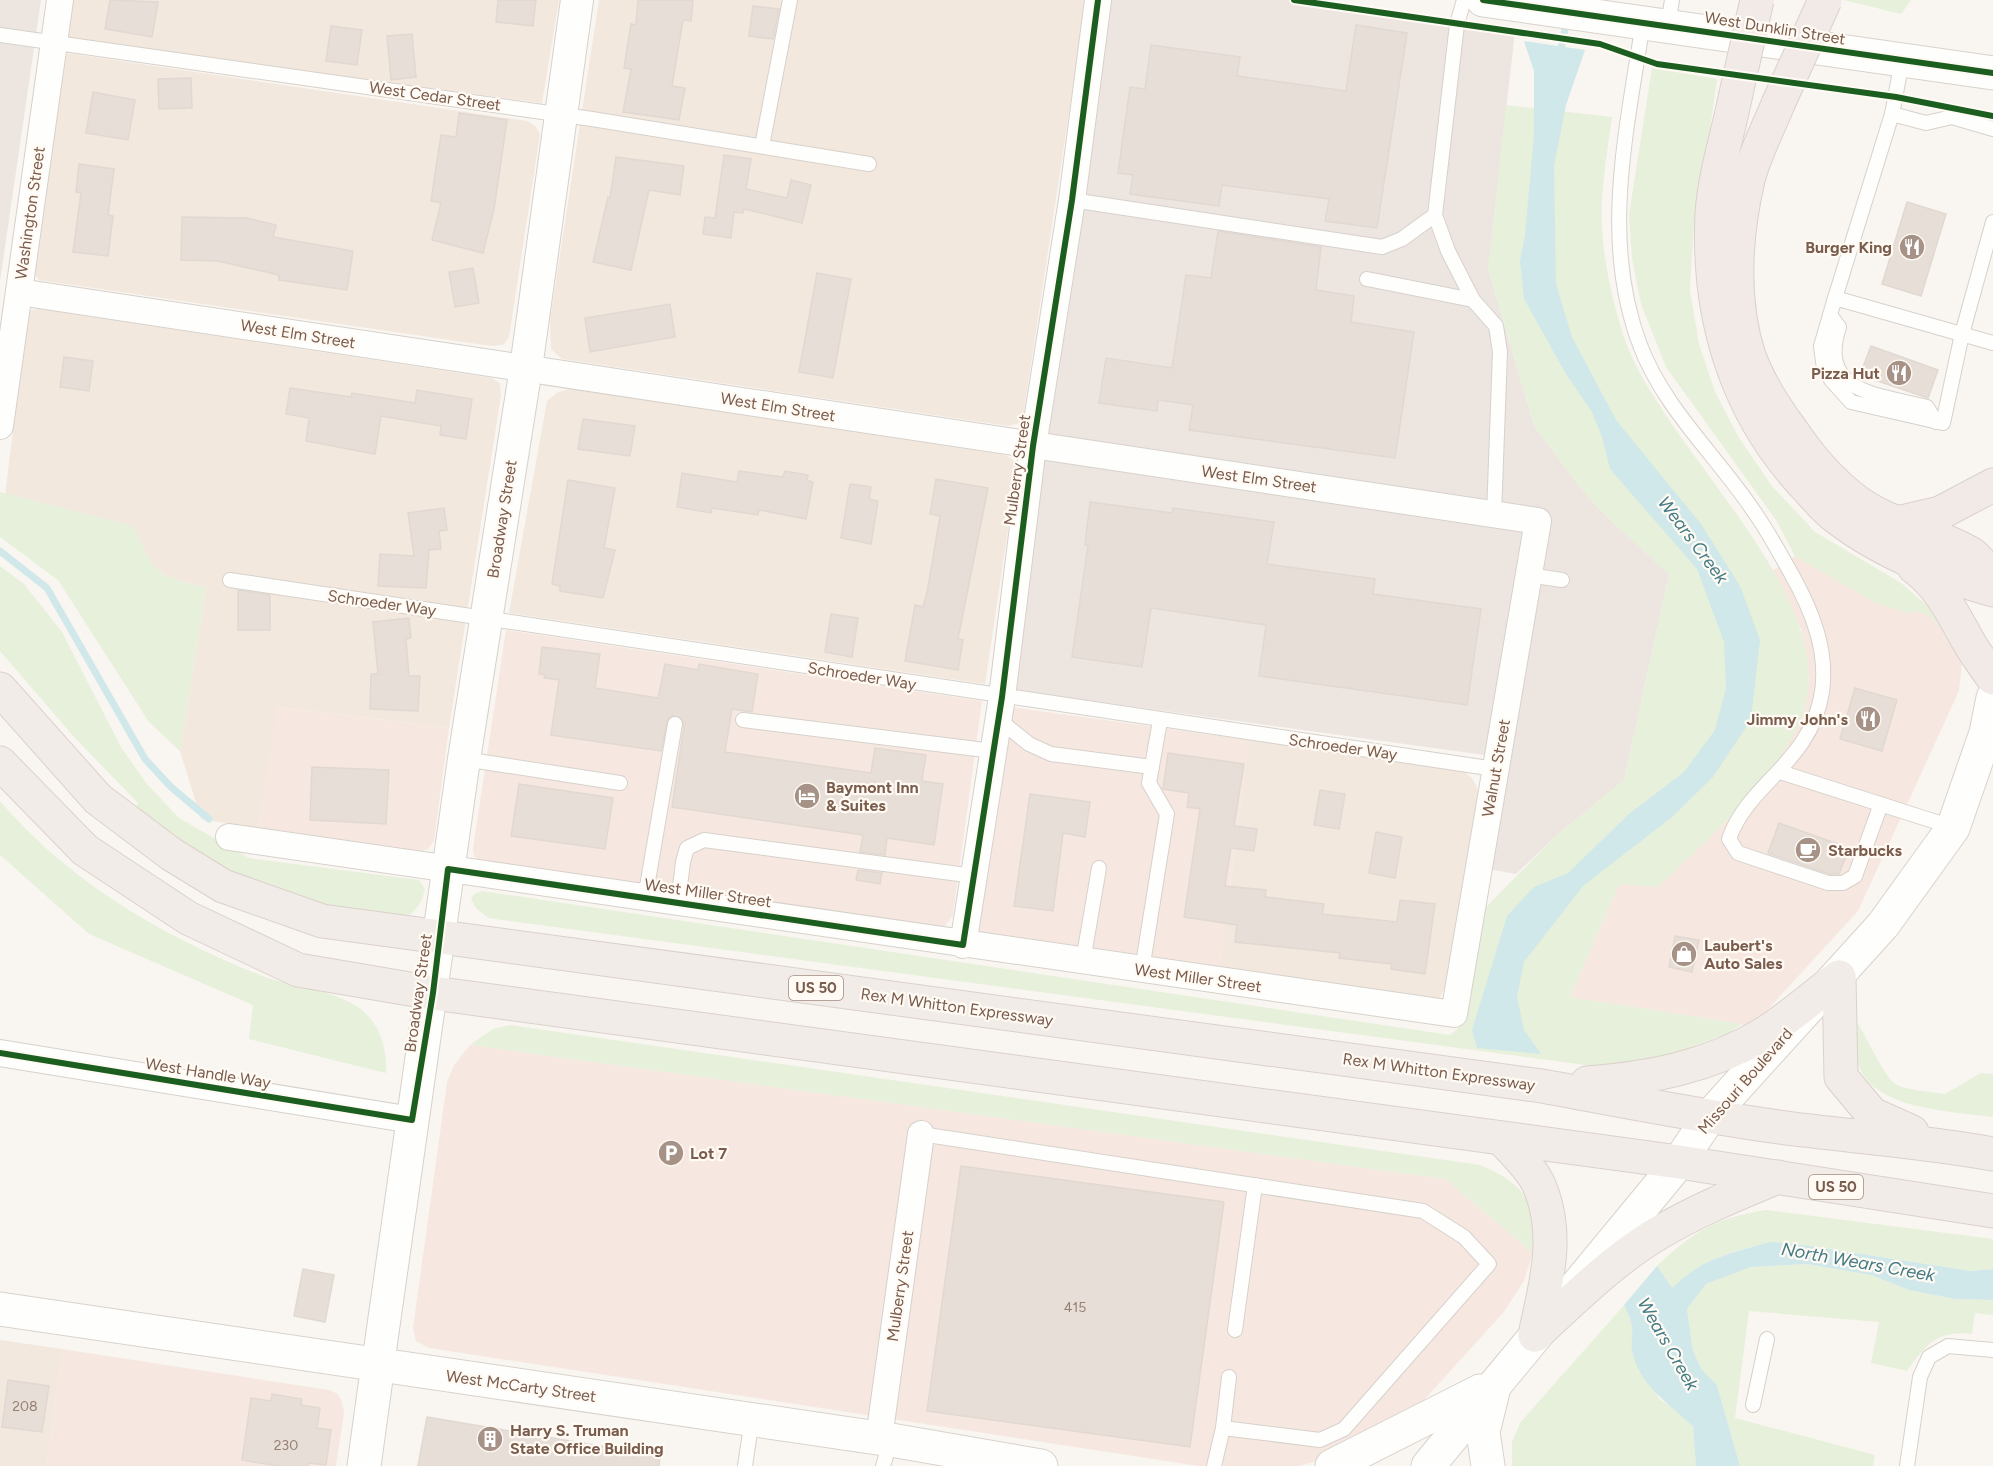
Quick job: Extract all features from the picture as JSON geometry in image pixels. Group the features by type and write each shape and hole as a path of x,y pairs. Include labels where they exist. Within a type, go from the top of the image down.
{"highway":[{"path":"1757,0 1712,211 1712,277 1730,361 1755,421 1784,464 1835,517 1924,574 1954,611 1967,639 1993,678"},
{"path":"1825,0 1778,104 1748,178 1740,222 1736,266 1741,315 1749,356 1769,398 1804,448 1829,478 1857,502 1898,523 1970,553 1993,579"},
{"path":"1898,523 1940,513 1993,485"},
{"path":"1900,557 1993,590"},
{"name":"Rex M Whitton Expressway","path":"0,688 98,799 171,854 223,886 322,921 1542,1086 1793,1129 1938,1144 1993,1154"},
{"name":"US 50","path":"0,763 85,850 188,918 298,970 433,993 1503,1140 1679,1162 1993,1211"},
{"path":"1542,1086 1625,1080 1673,1072 1710,1061 1765,1033 1839,977"},
{"path":"1839,977 1841,1077 1872,1114 1938,1144"},
{"path":"1503,1140 1538,1183 1552,1238 1549,1271 1535,1335"},
{"path":"1535,1335 1587,1288 1655,1235 1726,1198 1778,1177"}],"main road":[{"name":"West Dunklin Street","path":"1483,0 1606,17 1661,16 1902,61 1993,73"},
{"name":"Missouri Boulevard","path":"1428,1466 1679,1162 1710,1116 1839,977 1883,925 1953,828 1986,734 1993,698"},
{"name":"West McCarty Street","path":"0,1309 752,1419 884,1448 1041,1466"},
{"name":"Broadway Street","path":"364,1466 378,1364"},
{"path":"1332,1466 1495,1383"},
{"path":"1488,1466 1483,1432 1495,1383"}],"street":[{"name":"Washington Street","path":"0,426 3,382 19,292 60,0"},
{"name":"Broadway Street","path":"378,1364 412,1120 433,993 464,759 526,368 559,114 577,0"},
{"name":"Mulberry Street","path":"963,945 1000,708 1033,446 1072,200 1098,0"},
{"name":"West Elm Street","path":"19,292 1538,521"},
{"name":"Walnut Street","path":"1454,1014 1538,521"},
{"name":"West Miller Street","path":"229,837 963,945 1454,1014"},
{"name":"West Handle Way","path":"0,1053 412,1120"},
{"name":"Mulberry Street","path":"884,1448 921,1134"}],"lane":[{"path":"762,146 790,0"},
{"path":"1464,0 1457,24 1435,215 1448,251 1473,300 1496,326 1500,352 1494,515"},
{"path":"1661,16 1620,168 1617,230 1625,295 1640,345 1657,381 1755,513 1808,605 1819,636 1822,691 1815,720 1797,752 1736,820 1729,839 1738,853 1828,883 1843,883 1856,876 1881,804"},
{"name":"West Cedar Street","path":"0,35 559,114 868,164"},
{"path":"1902,61 1892,114 1821,346 1824,369 1851,402 1943,423 1962,334 1993,222"},
{"path":"1892,114 1926,123 1952,117 1993,129"},
{"path":"1072,200 1382,247 1402,239 1435,215"},
{"path":"1367,279 1473,300"},
{"path":"1835,298 1993,343"},
{"path":"1528,575 1562,580"},
{"name":"Schroeder Way","path":"230,580 486,618 1000,708 1160,721 1496,769"},
{"path":"1000,708 1029,744 1051,754 1152,767"},
{"path":"743,720 993,751"},
{"path":"1142,970 1167,813 1149,783 1160,721"},
{"path":"645,898 675,724"},
{"path":"464,759 620,783"},
{"path":"1780,772 1953,828"},
{"path":"678,903 682,862 687,848 704,840 974,876"},
{"path":"1083,961 1099,868"},
{"path":"921,1134 1423,1211 1464,1237 1489,1264 1344,1429 1320,1440 1223,1428"},
{"path":"1235,1330 1256,1185"},
{"path":"1753,1405 1767,1339"},
{"path":"1908,1466 1920,1377 1929,1357 1948,1346 1993,1350"},
{"path":"1214,1466 1223,1428 1229,1377"},
{"path":"745,1466 752,1419"}],"shaded area":[{"path":"0,0 41,0 0,281"},
{"path":"73,0 559,0 542,103 66,39"},
{"path":"599,0 1086,0 1023,417 1020,423 1008,426 562,359 551,349 550,320"},
{"path":"1111,0 1320,0 1515,31 1488,269 1534,426 1579,486 1605,515 1669,574 1624,780 1557,835 1516,874 1488,869 1507,758 1012,690"},
{"path":"67,53 527,121 536,127 540,134 509,337 503,345 491,346 39,280 33,272 33,262"},
{"path":"40,309 492,378 500,384 501,395 449,728 278,707 258,828 201,819 180,751 206,588 169,578 149,562 133,526 5,496 27,316 31,310"},
{"path":"571,388 1005,455 1014,461 1017,469 985,684 509,613 547,401 557,393"},
{"path":"1795,556 1929,616 1944,620 1962,663 1959,691 1858,911 1749,1030 1742,1024 1570,997 1619,884 1722,826 1778,757 1809,680 1801,629 1772,571"},
{"path":"506,630 982,701 953,915 945,926 934,929 480,861 474,856 473,848"},
{"path":"277,707 449,728 434,841 428,849 418,852 258,828"},
{"path":"1011,707 1249,740 1219,972 983,936 976,931"},
{"path":"1249,740 1463,771 1472,778 1479,792 1478,803 1446,986 1439,999 1428,1002 1219,972"},
{"path":"470,1045 1445,1179 1533,1253 1524,1281 1503,1313 1413,1412 1345,1453 1299,1466 1199,1466 429,1348 416,1341 413,1328 447,1082 454,1065"},
{"path":"0,1340 62,1349 47,1466 0,1466"},
{"path":"62,1349 329,1390 338,1394 344,1413 336,1466 47,1466"}],"green space":[{"path":"1844,0 1911,0 1901,14"},
{"path":"1652,68 1717,79 1694,224 1690,290 1699,344 1715,392 1739,438 1772,486 1815,532 1901,583 1944,620 1938,626 1929,616 1917,611 1909,613 1877,604 1795,556 1776,520 1666,367 1641,304 1632,259 1629,215"},
{"path":"1506,105 1612,117 1603,188 1602,233 1611,289 1625,340 1645,381 1673,426 1771,568 1795,615 1808,662 1805,706 1796,730 1781,755 1721,827 1658,887 1619,884 1570,997 1742,1024 1731,1032 1694,1046 1692,1054 1600,1067 488,918 476,908 471,899 474,894 482,891 1450,1035 1457,1029 1486,907 1557,835 1624,780 1669,574 1605,515 1579,486 1534,426 1488,269"},
{"path":"0,492 134,526 152,563 159,570 176,580 206,588 180,751 149,722 58,580 0,537"},
{"path":"0,566 24,584 62,632 122,749 147,784 179,818 249,858 419,880 425,889 417,907 402,920 325,906 269,890 220,867 134,810 138,803 74,737 0,651"},
{"path":"0,801 56,857 119,904 153,924 188,943 260,975 341,998 363,1011 374,1024 382,1039 386,1073 249,1039 253,1005 89,934 0,855"},
{"path":"1857,1022 1886,1073 1898,1085 1945,1094 1981,1073 1993,1074 1993,1117 1919,1106 1896,1099 1876,1088 1862,1072 1855,1051"},
{"path":"510,1025 1480,1165 1508,1180 1525,1197 1533,1221 1533,1253 1445,1179 470,1045 493,1029"},
{"path":"1766,1210 1993,1239 1993,1269 1971,1271 1797,1244 1763,1245 1714,1259 1685,1277 1672,1289 1657,1266 1670,1254 1694,1235 1719,1222"},
{"path":"1807,1264 1871,1275 1909,1290 1955,1299 1993,1300 1993,1315 1975,1313 1972,1334 1960,1333 1941,1337 1920,1354 1907,1371 1871,1363 1879,1322 1749,1311 1735,1418 1875,1455 1873,1466 1740,1466 1717,1385 1702,1370 1693,1351 1687,1309 1706,1284 1751,1267"},
{"path":"1624,1305 1632,1325 1632,1353 1660,1400 1677,1410 1693,1427 1696,1466 1512,1466 1512,1442 1520,1423"}],"water":[{"path":"1524,41 1585,50 1566,105 1554,166 1556,284 1572,337 1616,420 1701,524 1740,586 1760,640 1751,720 1713,777 1672,817 1583,886 1524,962 1517,997 1524,1030 1541,1054 1477,1048 1472,1030 1507,916 1534,887 1568,873 1629,814 1684,772 1715,730 1726,688 1724,642 1697,569 1610,469 1602,437 1592,412 1566,374 1524,299 1520,261 1525,235 1534,134 1534,71"},
{"name":"North Wears Creek","path":"1770,1242 1797,1244 1971,1271 1993,1269 1993,1300 1955,1299 1909,1290 1871,1275 1807,1264 1751,1267 1706,1284 1687,1309 1693,1351 1702,1370 1717,1385 1740,1466 1696,1466 1693,1427 1643,1378 1633,1355 1632,1327 1624,1305 1657,1266 1672,1288 1706,1263"}],"building":[{"path":"110,0 158,2 152,37 105,29"},
{"path":"498,0 536,0 533,26 496,22"},
{"path":"638,0 693,0 691,21 683,20 672,86 685,88 679,120 623,112 631,69 624,68 631,24 636,25"},
{"path":"753,6 779,9 773,39 749,36"},
{"path":"1356,25 1407,33 1377,228 1325,221 1329,199 1222,185 1219,206 1130,194 1133,175 1118,173 1130,87 1145,89 1151,45 1240,57 1237,76 1346,91"},
{"path":"331,26 362,30 357,65 326,61"},
{"path":"412,34 416,77 391,80 387,36"},
{"path":"191,78 192,108 159,109 158,79"},
{"path":"93,92 135,100 128,140 86,133"},
{"path":"459,113 507,120 494,209 483,253 432,240 441,203 431,201 441,135 456,137"},
{"path":"724,155 751,159 746,189 787,198 791,180 811,185 802,223 744,209 743,213 734,212 731,238 703,234 705,217 715,218"},
{"path":"616,157 684,166 680,195 649,190 631,270 593,262 608,197 610,198"},
{"path":"79,164 114,169 108,215 113,216 108,256 73,252 81,193 76,192"},
{"path":"1907,202 1946,214 1921,296 1882,284"},
{"path":"182,217 246,218 276,225 273,237 353,251 347,290 279,280 279,275 218,261 181,260"},
{"path":"1218,231 1321,247 1316,290 1354,296 1351,322 1414,332 1395,458 1189,430 1193,405 1158,400 1157,411 1099,403 1106,358 1172,368 1186,275 1211,278"},
{"path":"473,268 479,303 455,307 449,272"},
{"path":"817,273 851,279 833,378 799,372"},
{"path":"670,304 675,337 590,352 585,318"},
{"path":"1871,346 1938,370 1928,398 1860,375"},
{"path":"64,357 93,361 89,391 60,387"},
{"path":"290,388 351,397 352,393 415,403 417,390 472,399 466,439 440,435 441,426 381,416 375,454 306,441 309,418 286,414"},
{"path":"583,419 635,426 630,456 578,449"},
{"path":"739,471 783,477 785,471 808,475 807,480 813,482 806,519 759,510 758,515 712,508 711,513 677,507 682,473 737,482"},
{"path":"936,479 988,488 958,639 963,640 958,670 905,661 915,605 923,607 927,593 940,516 930,514"},
{"path":"568,480 615,488 604,548 615,550 603,598 560,591 560,586 552,584"},
{"path":"850,484 871,487 869,499 878,501 871,544 841,538"},
{"path":"1090,502 1172,513 1173,508 1274,522 1267,564 1375,579 1373,594 1481,609 1467,705 1259,676 1266,625 1151,608 1142,667 1072,657 1088,545 1085,545"},
{"path":"444,508 447,530 439,531 441,549 429,550 426,588 378,586 380,554 414,556 408,513"},
{"path":"238,590 270,595 270,630 238,630"},
{"path":"831,614 858,618 852,657 825,652"},
{"path":"409,618 411,638 406,639 409,676 420,676 418,711 370,709 371,674 378,674 373,622"},
{"path":"542,647 600,654 595,688 658,698 665,664 698,670 699,664 758,674 752,712 732,709 725,752 871,773 875,748 926,755 922,781 943,784 934,845 887,838 885,855 860,852 863,835 672,807 684,726 681,718 672,715 668,719 661,751 551,735 559,680 544,678 545,675 539,674"},
{"name":"Jimmy John's","path":"1855,688 1897,700 1882,751 1840,739"},
{"path":"1168,753 1244,764 1234,826 1257,829 1254,851 1231,848 1225,886 1266,890 1265,897 1324,904 1322,914 1397,922 1400,900 1435,904 1425,974 1391,969 1392,964 1339,958 1340,953 1235,942 1237,925 1184,917 1200,809 1187,807 1189,793 1163,789"},
{"path":"312,767 389,770 386,824 310,820"},
{"path":"519,784 613,798 605,849 511,836"},
{"path":"1320,790 1345,794 1339,829 1314,825"},
{"path":"1030,794 1090,802 1085,837 1063,833 1053,911 1014,906"},
{"name":"Starbucks","path":"1779,823 1849,848 1839,874 1829,874 1768,853"},
{"path":"1376,832 1402,837 1395,878 1369,873"},
{"path":"858,870 882,873 880,884 856,880"},
{"name":"Laubert's Auto Sales","path":"1675,936 1699,940 1692,972 1669,967"},
{"path":"961,1166 1224,1202 1190,1447 927,1411"},
{"path":"303,1269 334,1275 325,1322 294,1316"},
{"path":"8,1380 49,1386 42,1432 2,1427"},
{"path":"272,1394 302,1399 301,1405 320,1408 317,1428 331,1430 326,1465 308,1463 308,1466 277,1466 242,1460 251,1398 271,1401"},
{"name":"Harry S. Truman State Office Building","path":"427,1417 660,1456 659,1466 418,1466"}],"waterway":[{"name":"Wears Creek","path":"1560,53 1567,20"},
{"path":"0,551 47,588 145,759 171,787 209,819"}],"cycle path":[{"path":"0,1053 412,1120 433,993 448,869 963,945 1002,697 1033,446 1072,200 1098,0"},
{"path":"1294,0 1600,44 1657,64 1896,97 1993,116"},
{"path":"1483,0 1993,73"}],"place":[{"name":"Burger King","path":"1912,247"},
{"name":"Pizza Hut","path":"1899,373"},
{"name":"Jimmy John's","path":"1868,719"},
{"name":"Baymont Inn & Suites","path":"807,796"},
{"name":"Starbucks","path":"1808,850"},
{"name":"Laubert's Auto Sales","path":"1684,954"},
{"name":"Lot 7","path":"671,1153"},
{"name":"Harry S. Truman State Office Building","path":"490,1439"}]}
